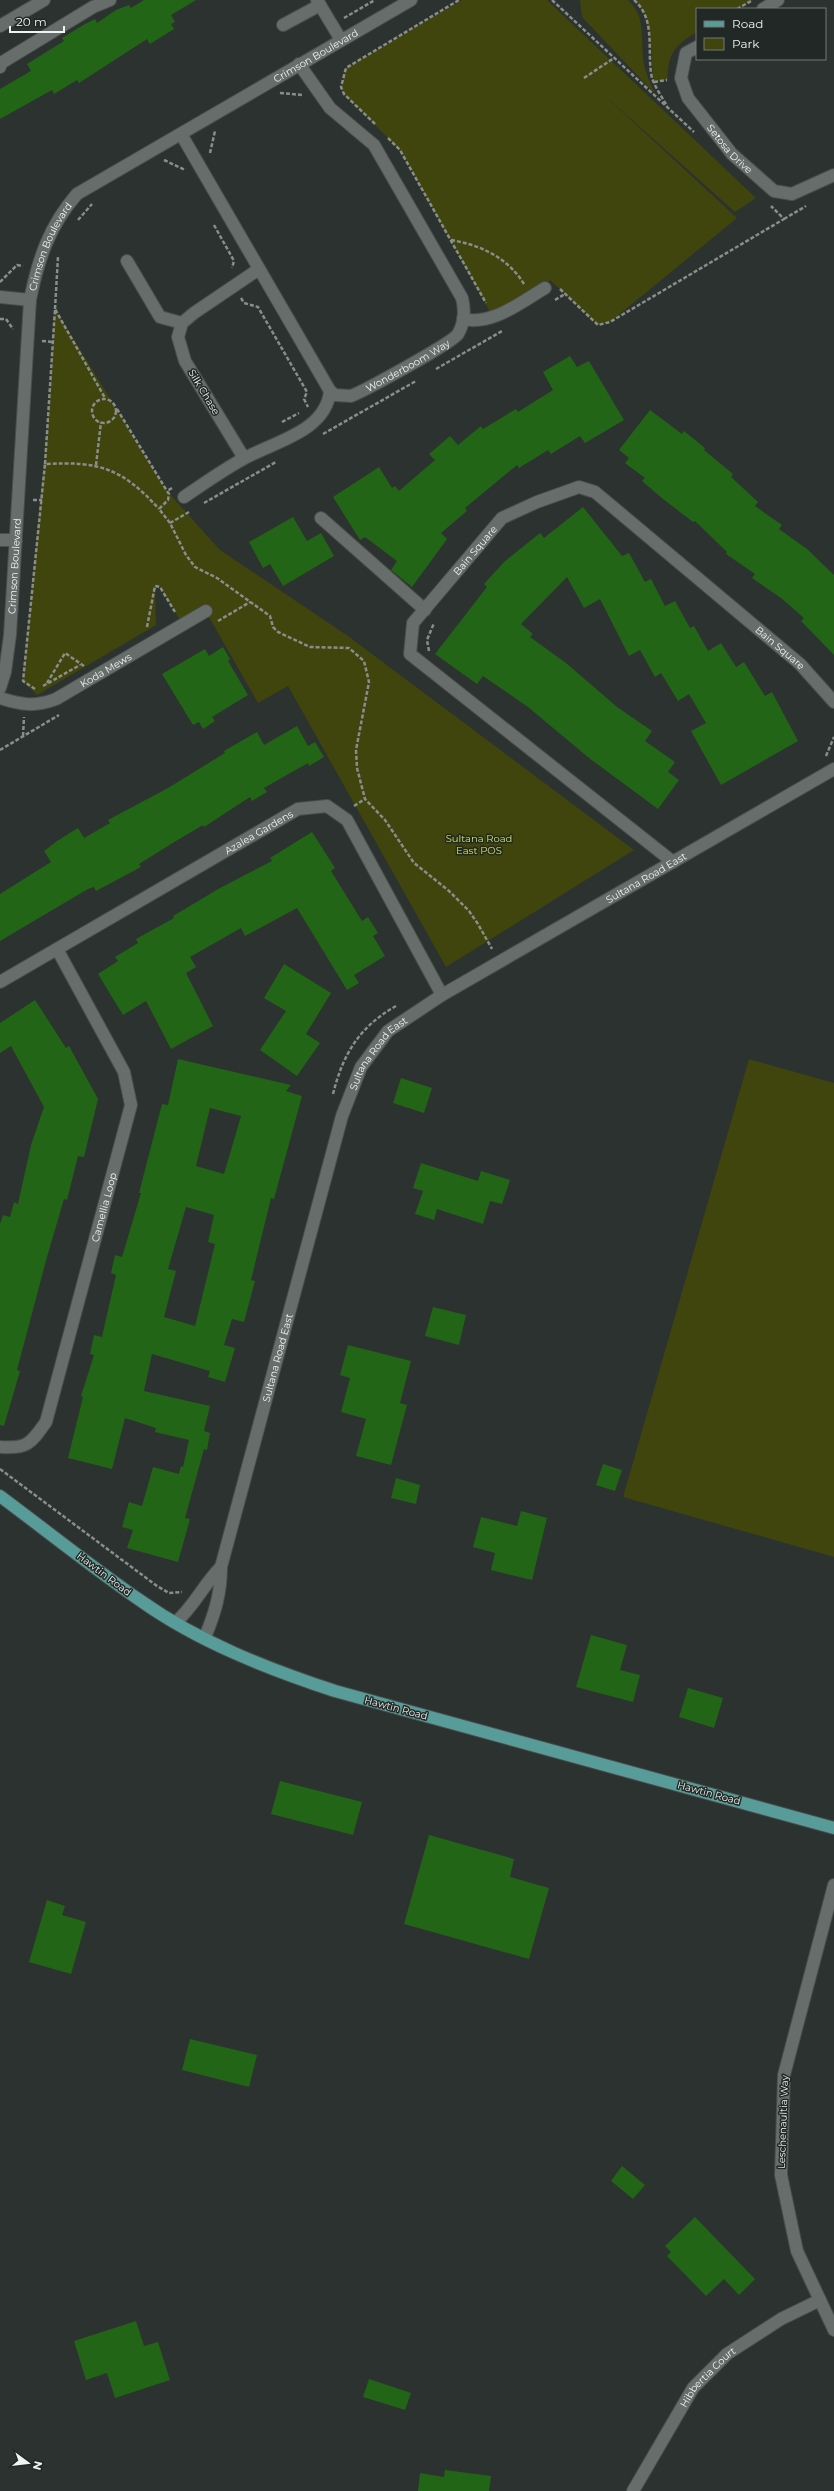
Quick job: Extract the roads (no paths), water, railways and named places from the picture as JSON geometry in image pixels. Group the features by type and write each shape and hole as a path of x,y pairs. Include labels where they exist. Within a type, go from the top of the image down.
{"main road":[{"name":"Hawtin Road","path":"0,1496 142,1602 205,1638 274,1672 335,1691 834,1828"}],"street":[{"path":"0,26 44,0"},
{"path":"0,66 1,63 93,7 110,0"},
{"name":"Crimson Boulevard","path":"0,688 5,672 10,634 30,300 39,257 52,227 76,194 411,0"},
{"path":"765,8 778,0"},
{"path":"283,25 318,3 341,40"},
{"name":"Setosa Drive","path":"696,48 686,53 681,78 688,98 732,154 774,191 792,194 834,175"},
{"name":"Wonderboom Way","path":"299,64 330,108 374,145 462,298 465,310 458,334 451,341 359,393 343,397 330,391"},
{"path":"181,134 330,391 327,406 316,421 271,447 244,458 184,497"},
{"path":"127,261 160,317 182,323 206,304 237,286 259,269"},
{"path":"463,320 478,321 499,315 550,286"},
{"path":"0,297 30,300"},
{"name":"Silk Chase","path":"182,323 178,337 185,360 244,458"},
{"name":"Bain Square","path":"673,862 410,654 413,623 502,518 537,502 580,487 595,492 800,664 834,702"},
{"path":"321,518 425,610"},
{"path":"0,540 16,540"},
{"name":"Koda Mews","path":"0,698 25,705 39,705 98,675 206,612"},
{"name":"Sultana Road East","path":"205,1638 221,1589 221,1567 345,1109 361,1067 388,1031 442,994 834,769"},
{"name":"Azalea Gardens","path":"0,982 298,810 327,806 347,820 442,994"},
{"name":"Camellia Loop","path":"0,1447 15,1448 30,1444 46,1422 131,1105 124,1072 58,949"},
{"name":"Sultana Road East","path":"176,1622 190,1610 205,1584 221,1567"},
{"name":"Leschenaultia Way","path":"834,1885 784,2074 781,2175 797,2251 834,2330"},
{"name":"Hibbertia Court","path":"633,2491 693,2388 727,2354 781,2319 820,2300"}],"park label":[{"name":"Sultana Road East POS","path":"479,844"}]}
